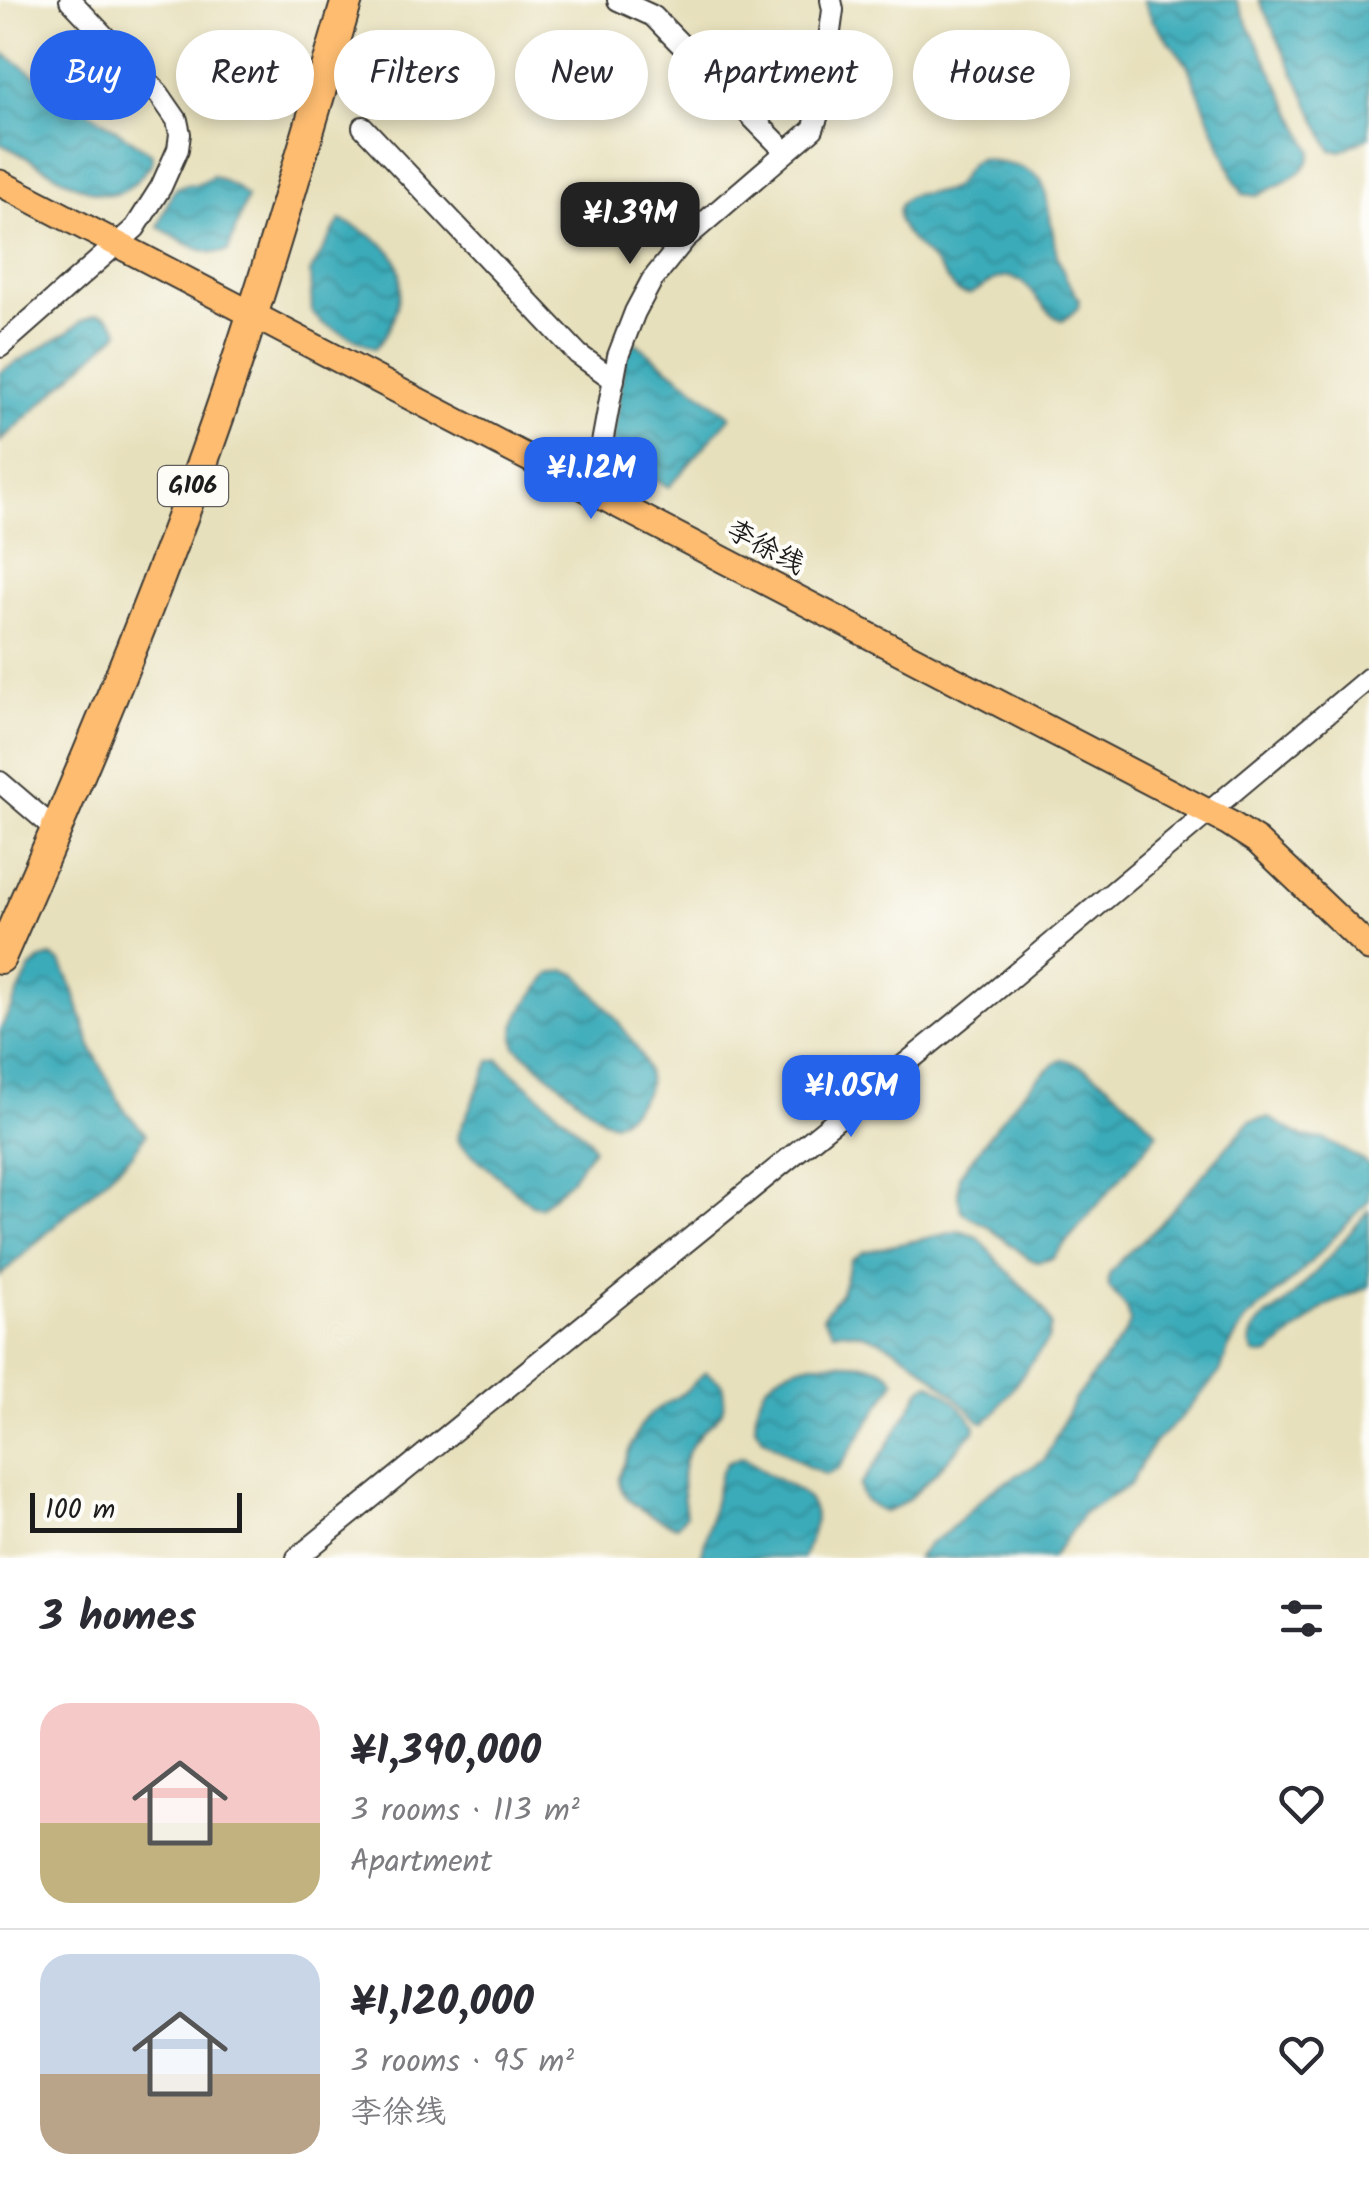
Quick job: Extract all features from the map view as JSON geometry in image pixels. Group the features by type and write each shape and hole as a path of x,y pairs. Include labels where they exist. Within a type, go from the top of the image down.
{"highway":[{"name":"G106","path":"0,958 166,560 278,236 347,0"}],"main road":[{"name":"李徐线","path":"0,183 1208,812 1257,841 1369,948"}],"street":[{"path":"0,348 136,228 178,149 177,120 158,94 70,0"},
{"path":"618,0 653,16 786,152"},
{"path":"593,492 627,330 661,266 685,239 813,128 819,112 833,10 831,0"},
{"path":"362,127 578,354 614,380"},
{"path":"296,1558 995,992 1369,678"},
{"path":"0,782 56,830"}],"water":[{"path":"1143,0 1236,0 1312,151 1305,167 1257,196 1243,194 1187,64 1153,21"},
{"path":"1259,0 1369,0 1369,137 1341,151 1331,150"},
{"path":"0,51 30,71 30,120 102,120 152,154 152,163 126,190 103,194 73,184 0,144"},
{"path":"980,158 1021,167 1041,180 1057,255 1079,299 1078,308 1063,321 1025,285 1009,277 999,278 970,294 959,292 900,224 902,201 920,193 948,190"},
{"path":"213,176 247,197 228,251 220,253 192,246 158,226 177,188 196,185"},
{"path":"340,220 383,245 398,265 398,303 389,329 375,349 322,323 312,313 310,273"},
{"path":"97,314 113,321 119,331 116,335 0,442 0,372"},
{"path":"636,343 731,416 669,487 610,456 625,358"},
{"path":"51,956 61,962 92,1049 123,1108 146,1134 132,1155 0,1276 0,1030 30,969"},
{"path":"566,970 578,975 611,1013 644,1061 648,1076 645,1094 614,1123 603,1120 516,1047 515,1027 524,1008 550,974"},
{"path":"498,1059 589,1139 593,1148 569,1182 540,1207 532,1205 460,1144 457,1137 490,1061"},
{"path":"1062,1059 1102,1079 1158,1133 1052,1259 1037,1262 961,1211 959,1176 1033,1082"},
{"path":"1269,1118 1304,1137 1324,1139 1364,1161 1369,1166 1369,1201 1297,1276 1245,1321 1228,1349 1221,1371 1157,1440 1130,1485 1084,1513 1052,1558 917,1558 991,1490 1044,1460 1074,1400 1130,1323 1127,1309 1109,1287 1110,1273 1155,1229 1250,1121"},
{"path":"1369,1210 1369,1287 1326,1306 1269,1354 1256,1354 1251,1346 1254,1329 1306,1283"},
{"path":"959,1231 978,1237 1039,1303 1051,1325 1048,1340 985,1422 894,1348 854,1332 833,1332 822,1317 841,1292 851,1260 863,1252"},
{"path":"812,1363 869,1365 889,1373 895,1381 839,1469 826,1475 763,1438 755,1427 759,1401 769,1383 787,1371"},
{"path":"706,1372 722,1384 723,1407 695,1440 683,1466 686,1515 677,1526 632,1503 620,1487 619,1478 646,1420"},
{"path":"930,1383 961,1408 975,1426 974,1431 906,1501 883,1512 863,1498 860,1485 922,1388"},
{"path":"740,1457 793,1487 811,1503 815,1524 803,1558 701,1558 721,1472 727,1463"}]}
